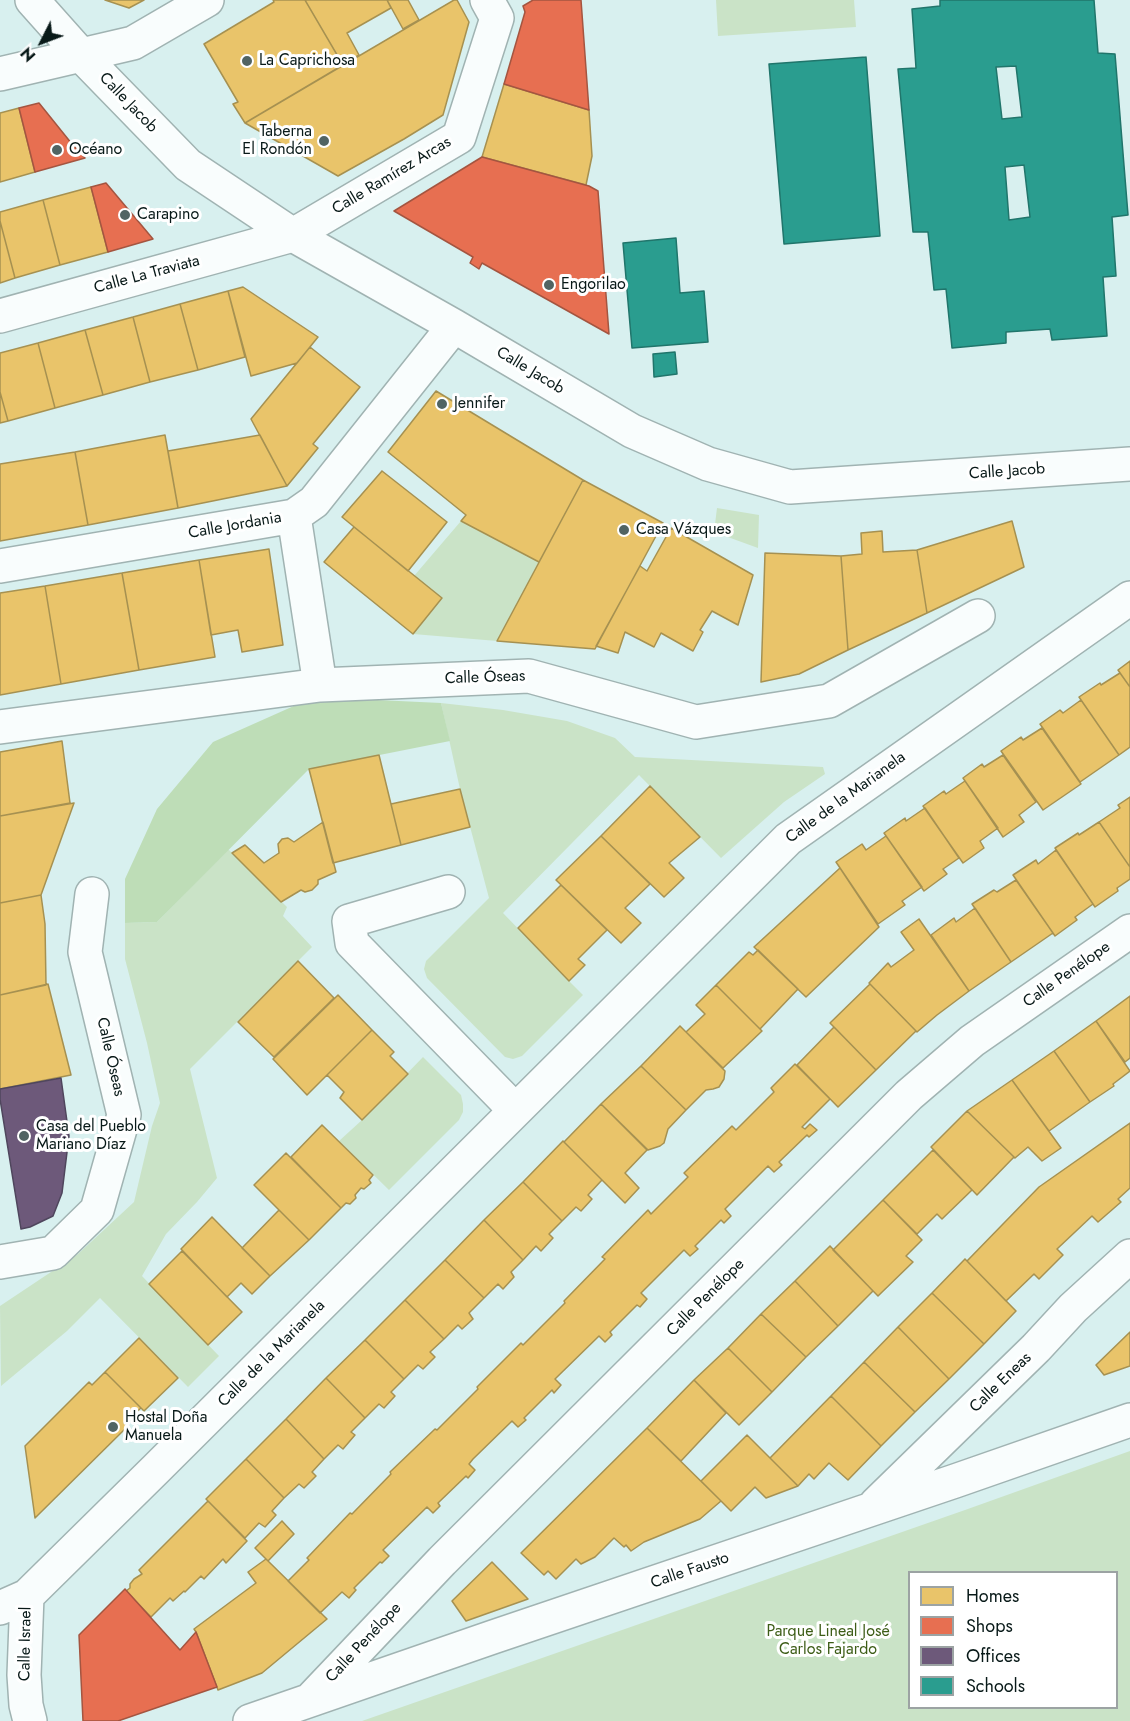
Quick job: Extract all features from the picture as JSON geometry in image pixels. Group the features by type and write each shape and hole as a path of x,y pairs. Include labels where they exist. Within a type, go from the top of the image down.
{"street":[{"name":"Calle Jacob","path":"32,0 81,55 188,165 293,235 454,326 632,431 708,464 790,487 1130,464"},
{"path":"0,74 133,43 207,0"},
{"name":"Calle Ramírez Arcas","path":"293,235 459,137 497,18 487,0"},
{"name":"Calle La Traviata","path":"0,316 293,235"},
{"name":"Calle Jordania","path":"0,566 294,516 314,502 454,326"},
{"path":"294,516 320,685"},
{"name":"Calle de la Marianela","path":"13,1602 165,1461 788,839 1130,598"},
{"name":"Calle Óseas","path":"0,728 320,685 529,676 696,722 829,701 978,616"},
{"path":"448,892 349,921 352,943 515,1110"},
{"name":"Calle Óseas","path":"0,1262 53,1253 97,1210 124,1115 85,952 92,894"},
{"name":"Calle Penélope","path":"311,1699 442,1561 909,1095 972,1041 1130,931"},
{"name":"Calle Eneas","path":"871,1510 1036,1348 1073,1308 1130,1256"},
{"name":"Calle Fausto","path":"250,1721 1130,1420"},
{"name":"Calle Israel","path":"13,1602 30,1721"}],"green space":[{"path":"716,0 854,0 856,27 718,36"},
{"path":"717,508 759,515 758,548 714,532"},
{"path":"461,521 539,562 497,641 413,634 442,598 414,576"},
{"path":"314,697 441,703 450,741 309,769 157,922 125,923 125,879 157,809 213,742"},
{"path":"441,703 503,710 567,721 615,738 635,757 823,767 825,774 784,802 721,858 639,775 503,913 583,995 522,1056 513,1059 505,1057 427,978 424,969 426,961 489,898 460,789"},
{"path":"228,849 287,907 283,916 312,947 190,1069 217,1178 166,1234 142,1276 219,1356 188,1387 100,1298 67,1331 1,1386 0,1306 78,1254 134,1202 152,1126 160,1103 125,959 125,923 157,922"},
{"path":"423,1057 461,1095 463,1112 459,1120 389,1190 339,1141"},
{"name":"Parque Lineal José Carlos Fajardo","path":"1130,1451 1130,1721 362,1721 965,1510"}],"building: Homes":[{"path":"105,0 144,0 129,8"},
{"path":"273,0 305,0 343,65 245,123 233,104 238,102 204,44 274,2"},
{"path":"305,0 387,0 391,8 347,33 359,55 343,65"},
{"path":"387,0 408,0 419,20 403,29"},
{"path":"457,0 469,22 443,115 404,139 338,176 245,123"},
{"path":"504,84 589,110 592,156 586,185 482,157"},
{"path":"19,108 35,172 0,182 0,113"},
{"path":"91,187 108,252 60,265 43,200"},
{"path":"43,200 60,265 15,278 0,221 0,212"},
{"path":"0,221 15,278 0,283"},
{"path":"243,287 318,337 297,363 251,376 228,291"},
{"path":"228,291 245,357 198,370 180,304"},
{"path":"180,304 198,370 150,382 133,317"},
{"path":"133,317 150,382 103,395 85,330"},
{"path":"85,330 103,395 55,408 38,343"},
{"path":"38,343 55,408 8,421 0,392 0,353"},
{"path":"310,347 360,387 313,444 318,448 287,486 251,419"},
{"path":"436,391 583,480 539,562 461,521 466,515 388,452"},
{"path":"0,392 8,421 0,423"},
{"path":"165,435 178,508 88,525 75,452"},
{"path":"260,435 287,486 178,508 168,451"},
{"path":"75,452 88,525 0,541 0,464"},
{"path":"382,471 447,522 408,571 342,517"},
{"path":"583,480 663,523 595,649 497,641"},
{"path":"1012,521 1024,567 927,613 917,550"},
{"path":"354,527 442,598 413,634 324,562"},
{"path":"671,528 753,575 738,625 712,611 700,630 703,632 693,651 661,633 654,647 625,632 618,653 596,646 640,566 647,571"},
{"path":"882,531 883,552 917,550 927,613 848,650 841,556 862,554 861,533"},
{"path":"269,549 283,645 242,652 238,630 211,635 199,560"},
{"path":"765,553 841,556 848,650 799,674 761,682"},
{"path":"199,560 215,657 139,670 122,573"},
{"path":"122,573 139,670 61,684 45,586"},
{"path":"45,586 61,684 0,695 0,593"},
{"path":"1130,661 1130,687 1118,670"},
{"path":"1120,673 1130,687 1130,747 1119,755 1079,697"},
{"path":"1081,700 1119,755 1080,782 1040,724 1060,710 1063,713"},
{"path":"1042,728 1081,784 1043,810 1001,751 1021,737 1023,740"},
{"path":"62,741 70,803 0,816 0,752"},
{"path":"379,755 401,845 333,863 309,769"},
{"path":"1003,755 1036,802 1019,815 1024,822 1003,837 963,778 982,764 984,767"},
{"path":"965,781 998,828 980,841 984,848 963,863 923,806 944,791 946,794"},
{"path":"650,786 700,837 669,863 684,878 664,897 601,836"},
{"path":"460,789 470,827 401,845 391,804"},
{"path":"1130,797 1130,867 1099,822 1120,808 1118,805"},
{"path":"74,803 41,895 0,903 0,816"},
{"path":"925,808 959,858 943,869 947,874 924,891 884,833 905,818 906,821"},
{"path":"323,822 336,872 318,880 318,884 312,890 305,892 301,890 281,902 232,853 245,845 264,863 279,853 278,844 282,839 288,838 294,842"},
{"path":"1099,822 1130,867 1130,879 1117,888 1118,891 1095,907 1055,848"},
{"path":"601,836 650,884 625,908 641,923 621,943 556,880"},
{"path":"886,836 922,887 902,901 905,905 878,924 836,862 862,844 866,850"},
{"path":"1056,850 1093,904 1075,917 1077,920 1055,936 1013,875 1036,860 1038,864"},
{"path":"840,868 879,927 806,997 754,947"},
{"path":"1016,880 1053,933 1011,962 972,904"},
{"path":"561,885 607,930 578,959 585,965 569,981 518,928"},
{"path":"41,895 45,924 46,985 0,995 0,903"},
{"path":"975,908 1011,962 969,991 931,935 954,918 956,922"},
{"path":"919,919 969,991 917,1032 869,983 888,963 891,967 914,950 901,932"},
{"path":"758,950 798,989 760,1029 716,985 749,952 753,955"},
{"path":"298,961 334,998 274,1057 238,1022"},
{"path":"48,984 71,1075 0,1089 0,995"},
{"path":"870,984 916,1031 876,1070 830,1023"},
{"path":"716,985 762,1031 723,1068 686,1032 705,1014 696,1005"},
{"path":"338,995 372,1030 307,1095 273,1059"},
{"path":"1130,996 1130,1058 1125,1062 1096,1021"},
{"path":"1096,1021 1130,1071 1113,1084 1114,1086 1090,1102 1054,1051"},
{"path":"680,1026 725,1071 724,1079 719,1087 706,1090 686,1110 641,1066"},
{"path":"834,1027 876,1070 838,1107 797,1065"},
{"path":"372,1030 394,1052 390,1056 408,1074 362,1120 340,1098 344,1092 327,1075"},
{"path":"1054,1051 1090,1102 1049,1131 1012,1080"},
{"path":"795,1064 830,1099 802,1127 805,1129 810,1124 817,1130 809,1137 807,1135 779,1162 782,1165 774,1172 768,1166 725,1209 731,1216 724,1223 721,1220 695,1246 698,1249 690,1256 684,1250 641,1293 647,1299 640,1307 637,1305 610,1332 612,1335 605,1342 599,1336 555,1379 561,1385 554,1393 552,1390 524,1418 526,1420 518,1427 512,1421 473,1459 469,1464 475,1470 468,1478 466,1476 438,1503 440,1506 433,1513 427,1507 383,1550 389,1556 354,1588 356,1590 349,1598 342,1592 320,1613 288,1581 309,1560 307,1558 391,1474 390,1472 435,1429 437,1430 521,1343 523,1345 565,1303 564,1301 605,1259 602,1257 648,1210 651,1214 688,1177 684,1173 732,1126 736,1130 774,1092 771,1088"},
{"path":"641,1066 686,1110 668,1129 664,1143 648,1150 601,1104"},
{"path":"1012,1080 1061,1148 1042,1161 1028,1147 1015,1158 967,1111"},
{"path":"601,1104 647,1150 625,1173 639,1188 625,1203 564,1142"},
{"path":"967,1111 1014,1157 977,1195 931,1147"},
{"path":"1130,1123 1130,1188 1118,1199 1121,1202 1098,1222 1092,1216 1057,1249 1063,1255 1039,1279 1034,1274 1006,1301 967,1261 1039,1187"},
{"path":"322,1125 373,1175 369,1180 371,1183 364,1189 361,1188 350,1204 346,1203 341,1208 291,1157"},
{"path":"563,1141 602,1180 588,1195 592,1199 581,1211 576,1207 562,1221 523,1182"},
{"path":"933,1150 972,1190 942,1219 937,1214 917,1234 883,1200"},
{"path":"286,1153 341,1208 309,1240 254,1185"},
{"path":"523,1182 562,1221 549,1234 553,1238 541,1251 536,1246 523,1260 484,1220"},
{"path":"883,1200 922,1240 906,1256 913,1262 878,1296 833,1250"},
{"path":"279,1210 309,1240 270,1276 242,1248"},
{"path":"212,1217 270,1276 252,1294 241,1283 227,1297 181,1249"},
{"path":"484,1220 523,1260 511,1272 514,1277 503,1289 498,1284 484,1298 445,1260"},
{"path":"830,1246 873,1291 838,1326 795,1281"},
{"path":"182,1251 242,1312 208,1345 149,1284"},
{"path":"965,1259 1016,1311 984,1344 932,1293"},
{"path":"445,1260 484,1298 469,1313 473,1319 462,1329 458,1325 444,1339 405,1300"},
{"path":"795,1281 838,1326 806,1357 761,1314"},
{"path":"932,1293 984,1344 949,1379 898,1327"},
{"path":"405,1300 444,1339 430,1352 435,1357 423,1369 418,1365 404,1379 365,1340"},
{"path":"761,1314 806,1357 772,1392 728,1348"},
{"path":"898,1327 949,1379 915,1412 864,1362"},
{"path":"1130,1332 1130,1366 1104,1375 1096,1365"},
{"path":"139,1338 178,1378 144,1411 105,1372"},
{"path":"365,1340 404,1379 391,1392 395,1396 384,1408 379,1404 365,1418 326,1378"},
{"path":"728,1348 772,1392 739,1425 694,1380"},
{"path":"864,1362 915,1412 881,1446 831,1396"},
{"path":"105,1372 141,1408 124,1423 128,1426 35,1518 25,1446 89,1382 92,1385"},
{"path":"326,1378 365,1418 351,1432 355,1435 343,1449 338,1445 324,1459 286,1419"},
{"path":"694,1380 726,1413 681,1461 647,1428"},
{"path":"831,1396 881,1446 848,1480 829,1463 814,1479 809,1474 798,1486 770,1458"},
{"path":"286,1419 324,1459 312,1472 316,1476 304,1488 299,1484 284,1498 246,1459"},
{"path":"647,1428 721,1501 700,1519 644,1542 631,1551 614,1538 595,1557 581,1564 576,1559 556,1579 548,1571 544,1575 521,1553"},
{"path":"747,1435 798,1486 766,1498 755,1487 731,1511 701,1481"},
{"path":"246,1459 284,1498 272,1511 276,1515 265,1527 259,1523 245,1538 206,1499"},
{"path":"208,1501 247,1541 226,1563 223,1559 204,1579 201,1576 173,1601 170,1598 151,1617 126,1591 134,1579 142,1574 139,1570"},
{"path":"282,1521 294,1534 268,1561 255,1548"},
{"path":"266,1559 327,1619 262,1673 218,1690 194,1629 256,1583 248,1572"},
{"path":"492,1562 528,1599 466,1621 452,1601"}],"building: Shops":[{"path":"533,0 581,0 589,110 504,84 525,12 523,6"},
{"path":"39,103 85,158 35,172 19,108"},
{"path":"482,157 589,186 598,191 609,334 482,263 479,269 470,263 473,257 394,211"},
{"path":"106,183 153,239 108,252 91,187"},
{"path":"125,1589 180,1650 196,1632 217,1687 118,1721 83,1721 79,1635"}],"building: Offices":[{"path":"61,1078 69,1136 62,1193 53,1216 21,1229 0,1089"}],"building: Schools":[{"path":"940,0 1094,0 1098,53 1115,54 1128,215 1112,217 1116,276 1103,277 1107,336 1052,340 1050,329 1006,332 1006,343 952,348 946,289 934,290 928,232 913,232 898,69 916,68 912,9 940,6","holes":["1016,66 1022,117 1002,119 996,67","1024,165 1030,217 1009,220 1005,167"]},
{"path":"866,57 880,236 784,244 769,64"},
{"path":"676,238 680,293 704,291 708,342 632,348 623,243"},
{"path":"675,352 677,374 654,377 653,354"}],"place":[{"name":"La Caprichosa","path":"247,61"},
{"name":"Taberna El Rondón","path":"324,141"},
{"name":"Océano","path":"57,150"},
{"name":"Carapino","path":"125,215"},
{"name":"Engorilao","path":"549,285"},
{"name":"Jennifer","path":"442,404"},
{"name":"Casa Vázques","path":"624,530"},
{"name":"Casa del Pueblo Mariano Díaz","path":"24,1136"},
{"name":"Hostal Doña Manuela","path":"113,1427"}]}
